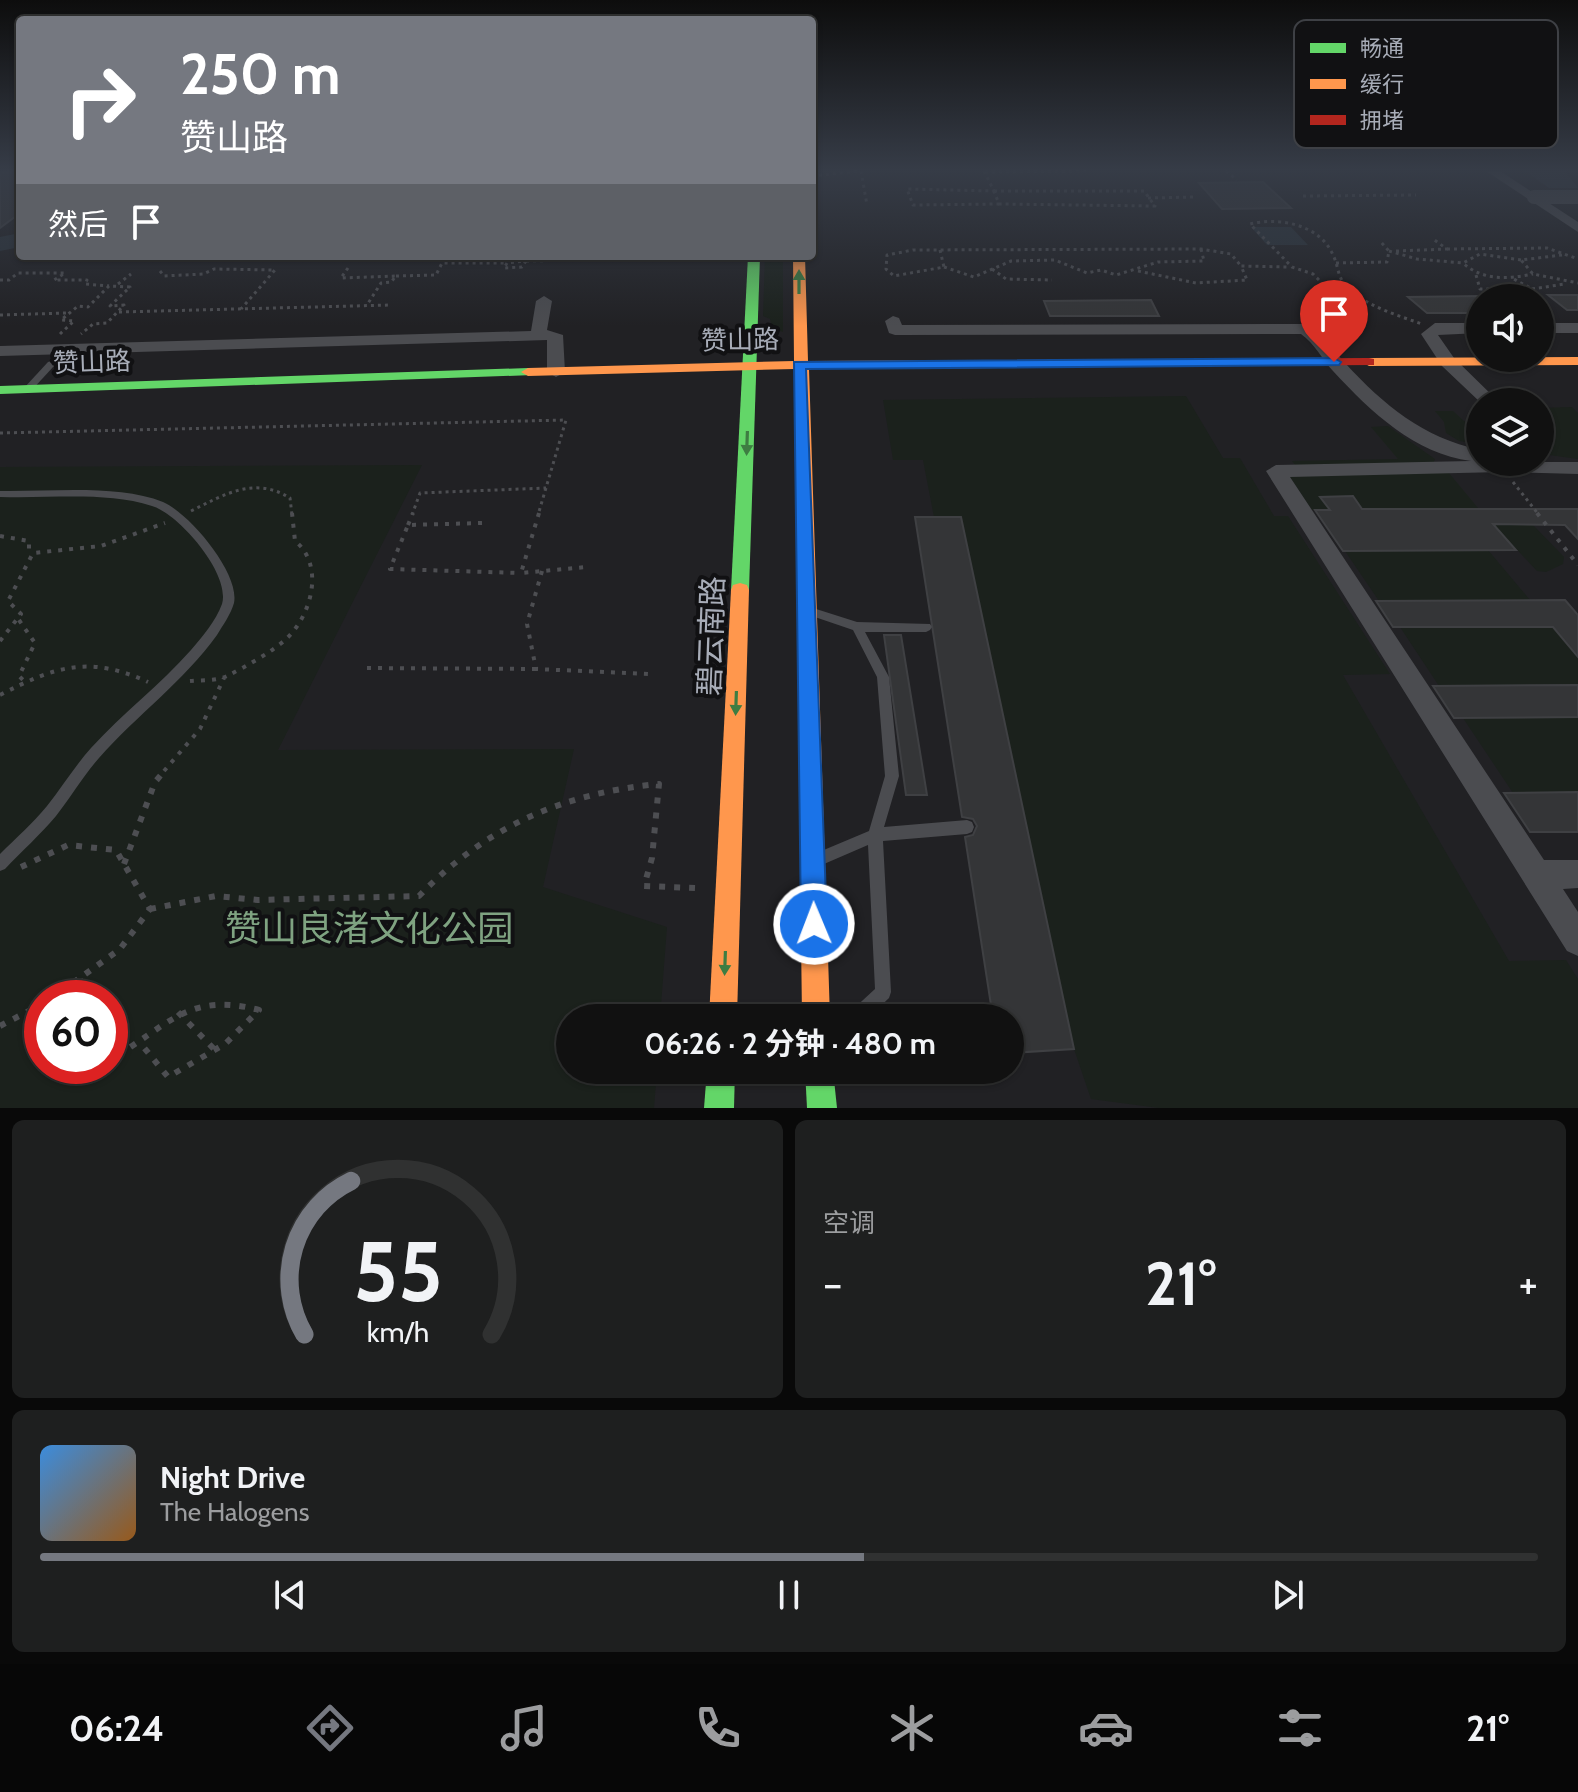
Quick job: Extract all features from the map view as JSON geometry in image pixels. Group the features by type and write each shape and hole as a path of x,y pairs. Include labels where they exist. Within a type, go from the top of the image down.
{"main road":[{"name":"碧云南路","path":"724,1004 754,260"},
{"path":"799,260 816,1004"},
{"name":"赞山路","path":"0,390 750,365 1578,361"},
{"path":"719,1108 720,1084"},
{"path":"820,1084 822,1108"}],"street":[{"path":"538,336 544,301"},
{"path":"893,321 895,330 1305,329 1321,338 1334,362 1383,411 1453,456 1466,458"},
{"path":"1466,328 1435,328 1429,334 1448,362 1475,388"},
{"path":"1554,328 1578,328"},
{"path":"0,351 50,357 555,335 556,372"},
{"path":"1466,463 1276,471 1578,940"},
{"path":"1554,466 1578,468"},
{"path":"1536,875 1578,874"}],"lane":[{"path":"27,390 50,357"},
{"path":"0,494 106,496 159,504 180,516 208,550 228,585 229,602 207,637 94,754 49,813 0,864"},
{"path":"807,609 857,627 926,627"},
{"path":"857,627 883,677 892,776 875,835 883,992 871,1004"},
{"path":"813,862 875,835 967,827"}],"path":[{"path":"1254,223 1250,224 1292,267"},
{"path":"1291,223 1332,252 1335,270 1341,279 1374,308 1435,328"},
{"path":"1433,239 1447,249"},
{"path":"1381,242 1389,251 1417,259 1463,263 1480,254 1521,260 1565,255"},
{"path":"1389,251 1547,248 1578,259"},
{"path":"1138,271 1196,283 1247,280 1231,254 1201,249 940,250 887,255 886,269 894,276 944,267 974,277 1011,261 1055,260 1087,273 1101,270 1116,275 1138,271 1158,262 1204,261 1201,249"},
{"path":"940,250 944,267"},
{"path":"1336,263 1387,262 1389,251"},
{"path":"348,268 341,278 436,275 442,263 507,263 504,268 522,267 526,261 575,260"},
{"path":"1521,260 1533,274"},
{"path":"1463,263 1476,275 1479,284"},
{"path":"1241,266 1292,267 1313,274 1346,307 1305,329"},
{"path":"160,271 164,276 203,274 214,269 275,270 241,309"},
{"path":"992,269 1006,279 1052,280"},
{"path":"0,280 9,280 18,273 65,273 54,280 87,280 85,284 130,287 110,306 124,305 107,323 93,324"},
{"path":"117,286 131,274"},
{"path":"1476,275 1512,278 1533,274 1568,283"},
{"path":"367,305 381,283 391,282 396,276"},
{"path":"1512,278 1523,284"},
{"path":"1554,285 1578,283"},
{"path":"50,357 42,350 74,321 61,320 78,306 88,307 109,286"},
{"path":"117,312 391,305"},
{"path":"0,315 69,313"},
{"path":"0,433 566,420 521,573"},
{"path":"1505,476 1578,565"},
{"path":"0,536 29,541 29,550 33,553 76,553 100,548 180,516 226,492 262,484 280,490 290,498 295,541 305,549 314,576 305,612 285,640 224,678 160,688 126,671 90,663 72,663 0,695"},
{"path":"546,488 420,493 390,569 521,573 586,567"},
{"path":"408,525 482,523"},
{"path":"0,641 19,620 21,614 8,601 33,553"},
{"path":"536,669 527,624 542,571"},
{"path":"19,620 35,643 19,676 25,682"},
{"path":"367,668 536,669 650,674"},
{"path":"123,865 155,782 200,729 224,678"},
{"path":"150,909 216,896 258,900 419,896 442,870 478,842 547,804 659,784 652,858 644,886 728,886"},
{"path":"15,869 48,857 68,845 116,850 123,865 143,886 150,909 141,928 105,962 80,979"},
{"path":"128,1050 141,1044 178,1012 234,1001 259,1010 214,1049 168,1077 141,1044"},
{"path":"178,1012 214,1049"},
{"path":"0,1026 24,1013"}],"shaded area":[{"path":"0,223 16,223 16,260 816,260 816,223 1578,223 1578,1108 0,1108"},
{"path":"1251,227 1291,227 1308,245 1267,245"}],"green space":[{"path":"765,260 783,260 783,332 772,328 770,319 763,316"},
{"path":"1186,396 1223,458 1240,458 1274,516 1288,516 1390,674 1343,675 1509,961 1566,960 1578,979 1578,1108 1159,1108 1091,1099 1074,1049 961,517 934,517 923,460 893,460 883,400"},
{"path":"1572,407 1578,413 1578,459 1554,456 1554,408"},
{"path":"1435,411 1453,411 1466,422 1466,442 1446,433 1444,422"},
{"path":"1388,426 1435,459 1432,467 1444,467 1478,508 1362,509 1353,496 1321,497 1330,510 1312,510 1286,471 1299,470 1292,461 1398,459 1371,427"},
{"name":"赞山良渚文化公园","path":"422,465 278,750 574,749 543,887 667,927 661,1004 556,1004 556,1084 656,1084 654,1108 0,1108 0,467"},
{"path":"1493,524 1533,525 1564,557 1563,564 1546,572 1537,571"},
{"path":"1488,550 1530,600 1379,601 1345,551"},
{"path":"1400,627 1553,627 1578,657 1578,685 1439,686"},
{"path":"1578,717 1578,792 1513,793 1463,718"}],"building":[{"path":"1554,295 1578,295 1578,310 1567,310 1554,300"},
{"path":"1466,296 1466,313 1427,313 1408,297"},
{"path":"1151,300 1159,316 1050,316 1044,301"},
{"path":"1353,496 1362,509 1578,509 1578,539 1565,525 1493,524 1516,550 1343,551 1315,510 1330,510 1320,497"},
{"path":"915,517 961,517 1074,1049 1024,1052 1024,1004 991,1004 965,837 973,835 977,826 973,819 962,817"},
{"path":"1565,600 1578,615 1578,657 1553,627 1393,627 1376,601"},
{"path":"884,635 901,635 927,795 906,795"},
{"path":"1578,685 1578,717 1454,718 1433,686"},
{"path":"1578,792 1578,832 1530,832 1504,793"}],"waterway":[{"path":"0,244 16,241"}],"traffic: fast":[{"path":"740,590 754,260"},
{"path":"0,390 528,372"},
{"path":"719,1108 720,1084"},
{"path":"820,1084 822,1108"}],"traffic: slow":[{"path":"799,260 816,1004"},
{"path":"1369,362 1578,361"},
{"path":"528,372 750,365 999,364"},
{"path":"724,1004 740,590"}],"traffic: jam":[{"path":"999,364 1369,362"}],"route":[{"path":"814,924 799,365 1334,362"}]}
